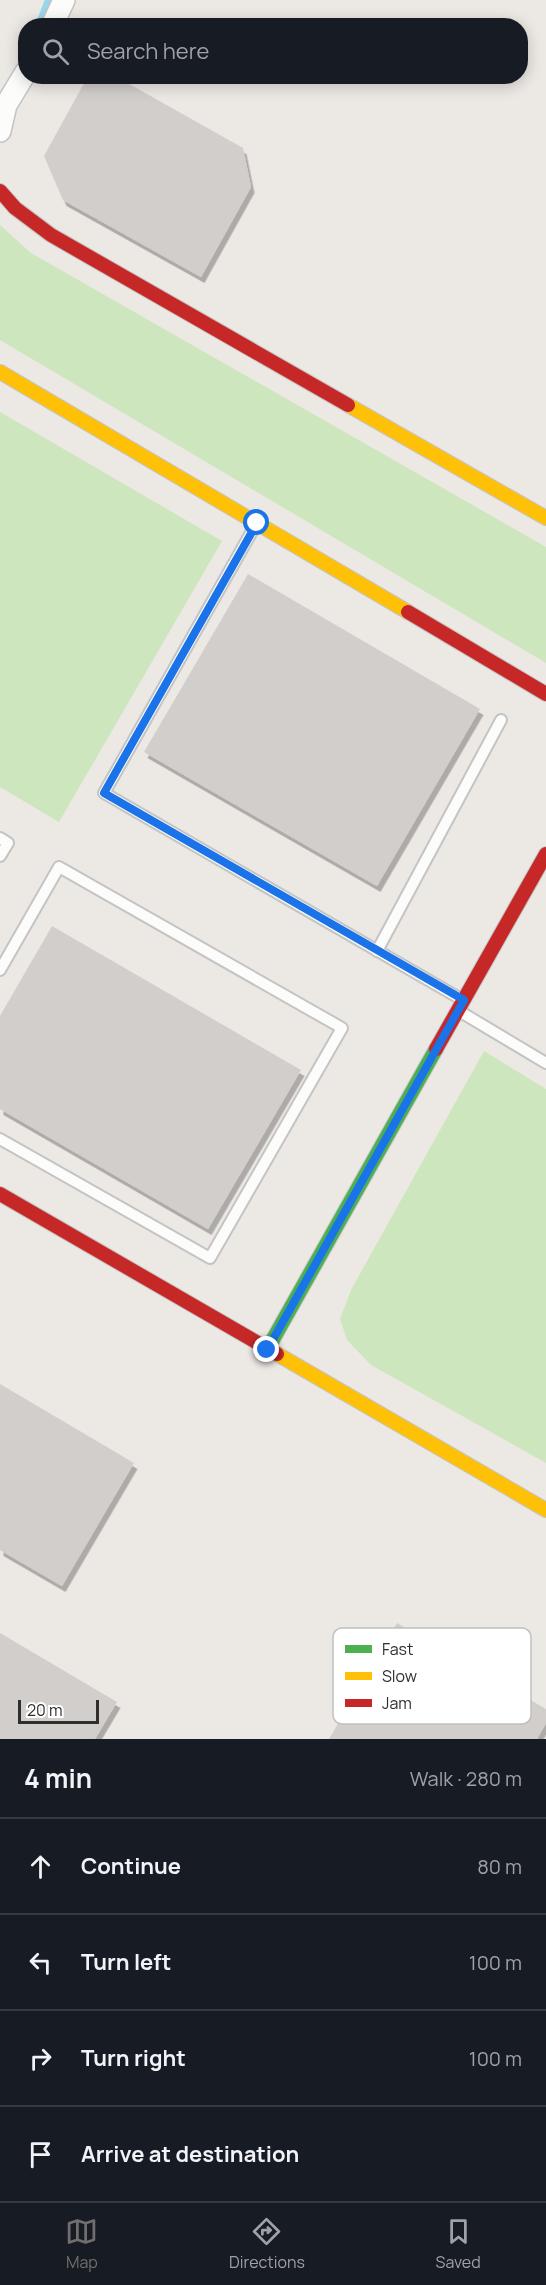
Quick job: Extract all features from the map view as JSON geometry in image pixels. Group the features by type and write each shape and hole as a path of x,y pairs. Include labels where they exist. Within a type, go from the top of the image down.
{"street":[{"path":"56,18 64,0"},
{"path":"0,131 3,108 18,84"},
{"path":"0,191 15,208 51,235 546,518"},
{"path":"0,372 546,694"},
{"path":"267,1350 546,854"},
{"path":"0,1194 546,1510"}],"lane":[{"path":"257,523 104,793 377,951 546,1063"},
{"path":"377,951 501,720"},
{"path":"0,838 8,843 0,856"},
{"path":"0,970 59,867 342,1028 210,1258 0,1139"}],"green space":[{"path":"0,225 31,253 546,547 546,663 0,340"},
{"path":"0,412 222,541 59,822 0,787"},
{"path":"484,1051 546,1089 546,1463 371,1365 347,1340 340,1319 351,1290"}],"building":[{"path":"84,84 129,84 243,148 251,187 201,277 63,200 44,156"},
{"path":"248,574 480,709 377,886 144,752"},
{"path":"52,926 301,1070 208,1229 0,1109 0,1016"},
{"path":"0,1384 134,1463 62,1586 0,1550"},
{"path":"397,1623 406,1628 394,1628"},
{"path":"0,1633 117,1702 95,1739 0,1739"},
{"path":"531,1700 546,1709 546,1723 537,1739 329,1739 338,1724 531,1724"}],"waterway":[{"path":"42,18 49,0"}],"traffic: fast":[{"path":"267,1350 436,1049"}],"traffic: slow":[{"path":"0,372 408,612"},
{"path":"348,405 546,518"},
{"path":"277,1354 546,1510"}],"traffic: jam":[{"path":"0,191 15,208 51,235 348,405"},
{"path":"408,612 546,694"},
{"path":"436,1049 546,854"},
{"path":"0,1194 277,1354"}],"route":[{"path":"257,523 104,793 464,1000 267,1350"}]}
